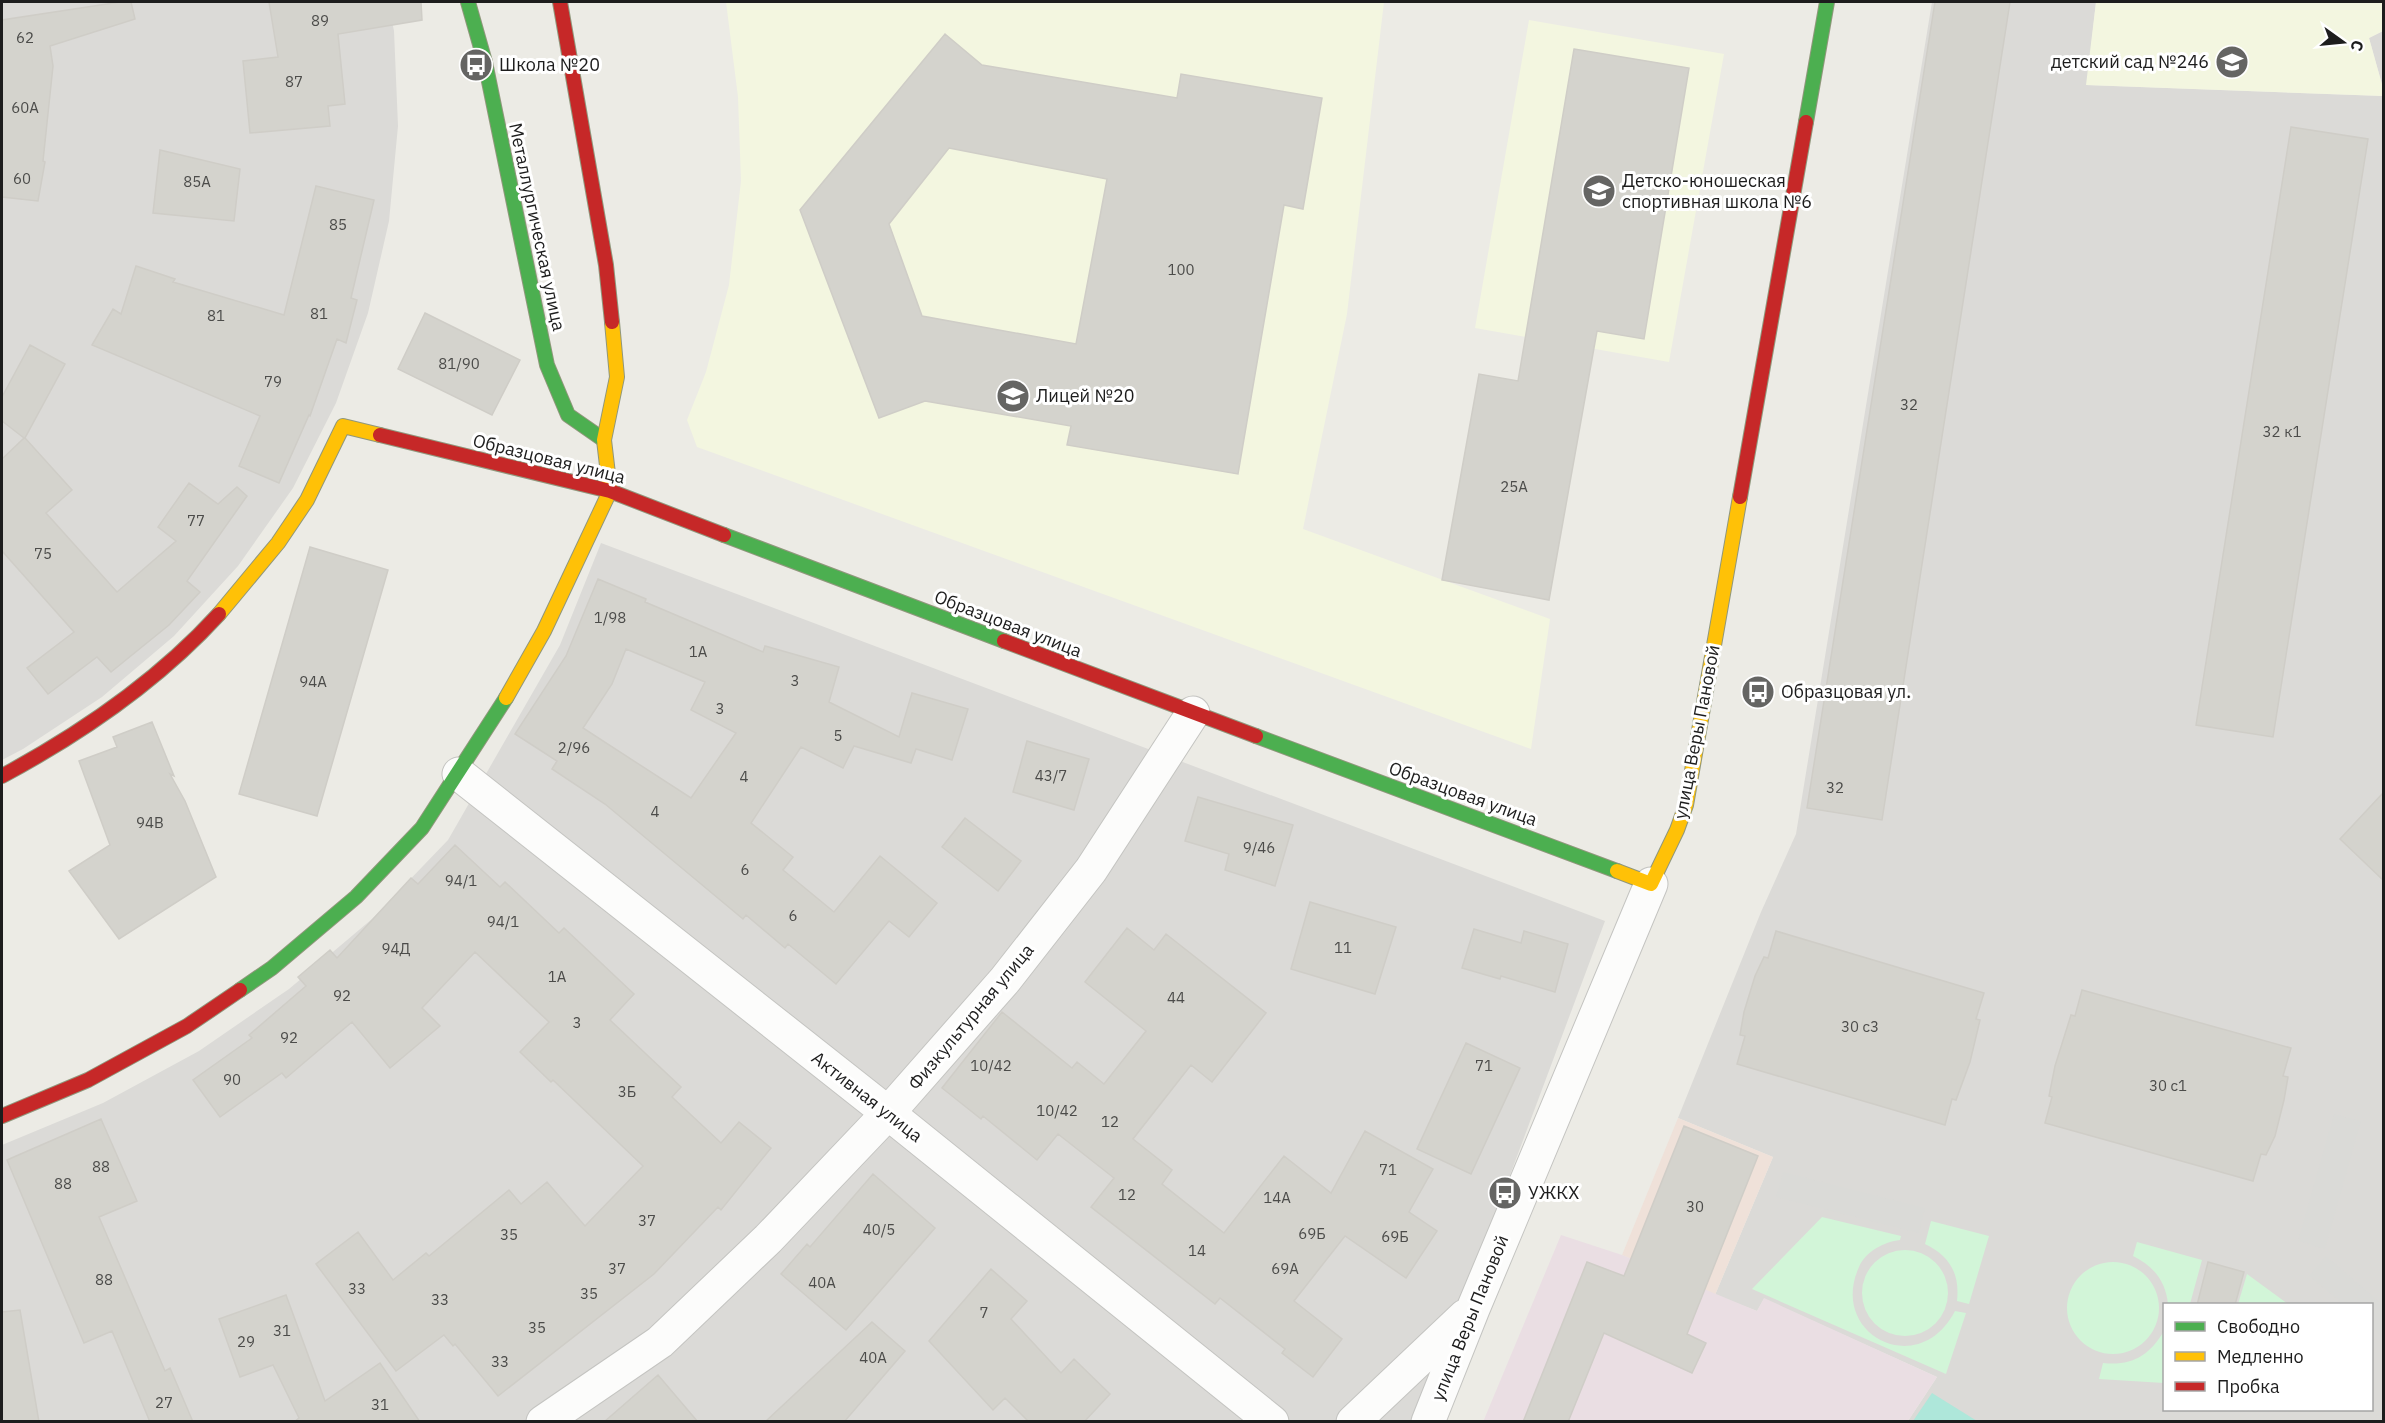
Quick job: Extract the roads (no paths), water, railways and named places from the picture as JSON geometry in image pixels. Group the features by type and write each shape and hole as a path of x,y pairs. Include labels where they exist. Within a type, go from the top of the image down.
{"street":[{"name":"Металлургическая улица","path":"468,2 485,62 547,365 568,415 604,440"},
{"path":"2,1116 88,1080 187,1026 272,968 356,897 422,828 491,724 544,631 610,491 604,440 617,377 606,264 560,2"},
{"name":"улица Веры Пановой","path":"1428,1422 1473,1309 1686,805 1827,2"},
{"name":"Образцовая улица","path":"2,776 30,762 112,709 188,647 250,580 307,500 343,426 610,491 1192,713 1651,884"},
{"name":"Физкультурная улица","path":"543,1422 660,1342 768,1239 888,1113 1005,980 1091,870 1192,713"},
{"name":"Активная улица","path":"459,774 888,1113 1272,1422"},
{"path":"1353,1422 1473,1309"}],"place":[{"name":"детский сад №246","path":"2232,62"},
{"name":"Школа №20","path":"476,65"},
{"name":"Детско-юношеская спортивная школа №6","path":"1599,191"},
{"name":"Лицей №20","path":"1013,396"},
{"name":"Образцовая ул.","path":"1758,692"},
{"name":"УЖКХ","path":"1505,1193"}]}
